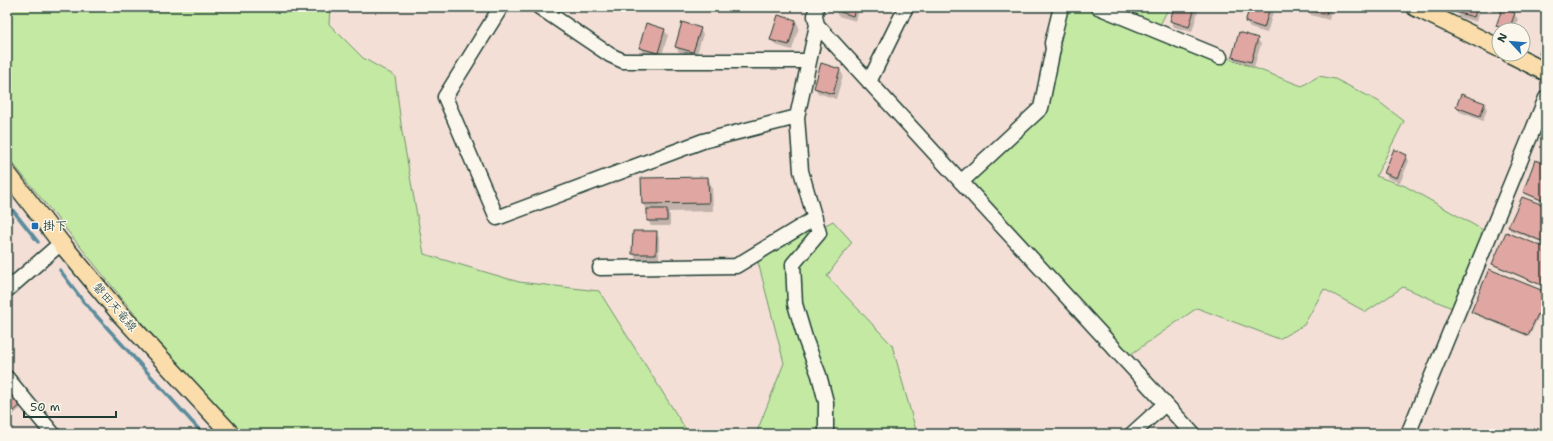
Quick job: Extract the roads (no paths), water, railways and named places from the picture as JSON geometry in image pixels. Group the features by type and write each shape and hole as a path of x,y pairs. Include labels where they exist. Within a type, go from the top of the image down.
{"main road":[{"path":"1415,7 1439,12 1491,43"},
{"path":"1526,62 1546,72"},
{"name":"磐田天竜線","path":"7,173 61,243 121,315 231,434"}],"street":[{"path":"501,7 445,96 497,218 703,141 797,117"},
{"path":"539,7 610,55 623,61 809,61"},
{"path":"816,7 815,16 817,25 797,117 801,171 819,233 793,264 795,304 806,341 819,375 826,402 826,434"},
{"path":"869,82 906,7"},
{"path":"961,182 1041,108 1053,49 1052,43 1061,7"},
{"path":"1098,7 1220,57"},
{"path":"817,25 1193,434"},
{"path":"1408,434 1546,98"},
{"path":"600,268 736,266 815,218"},
{"path":"7,290 61,243"},
{"path":"7,378 53,434"},
{"path":"1132,434 1165,404"}],"waterway":[{"path":"7,203 38,242"},
{"path":"60,270 83,301 203,434"}],"place":[{"name":"掛下","path":"35,226"}]}
